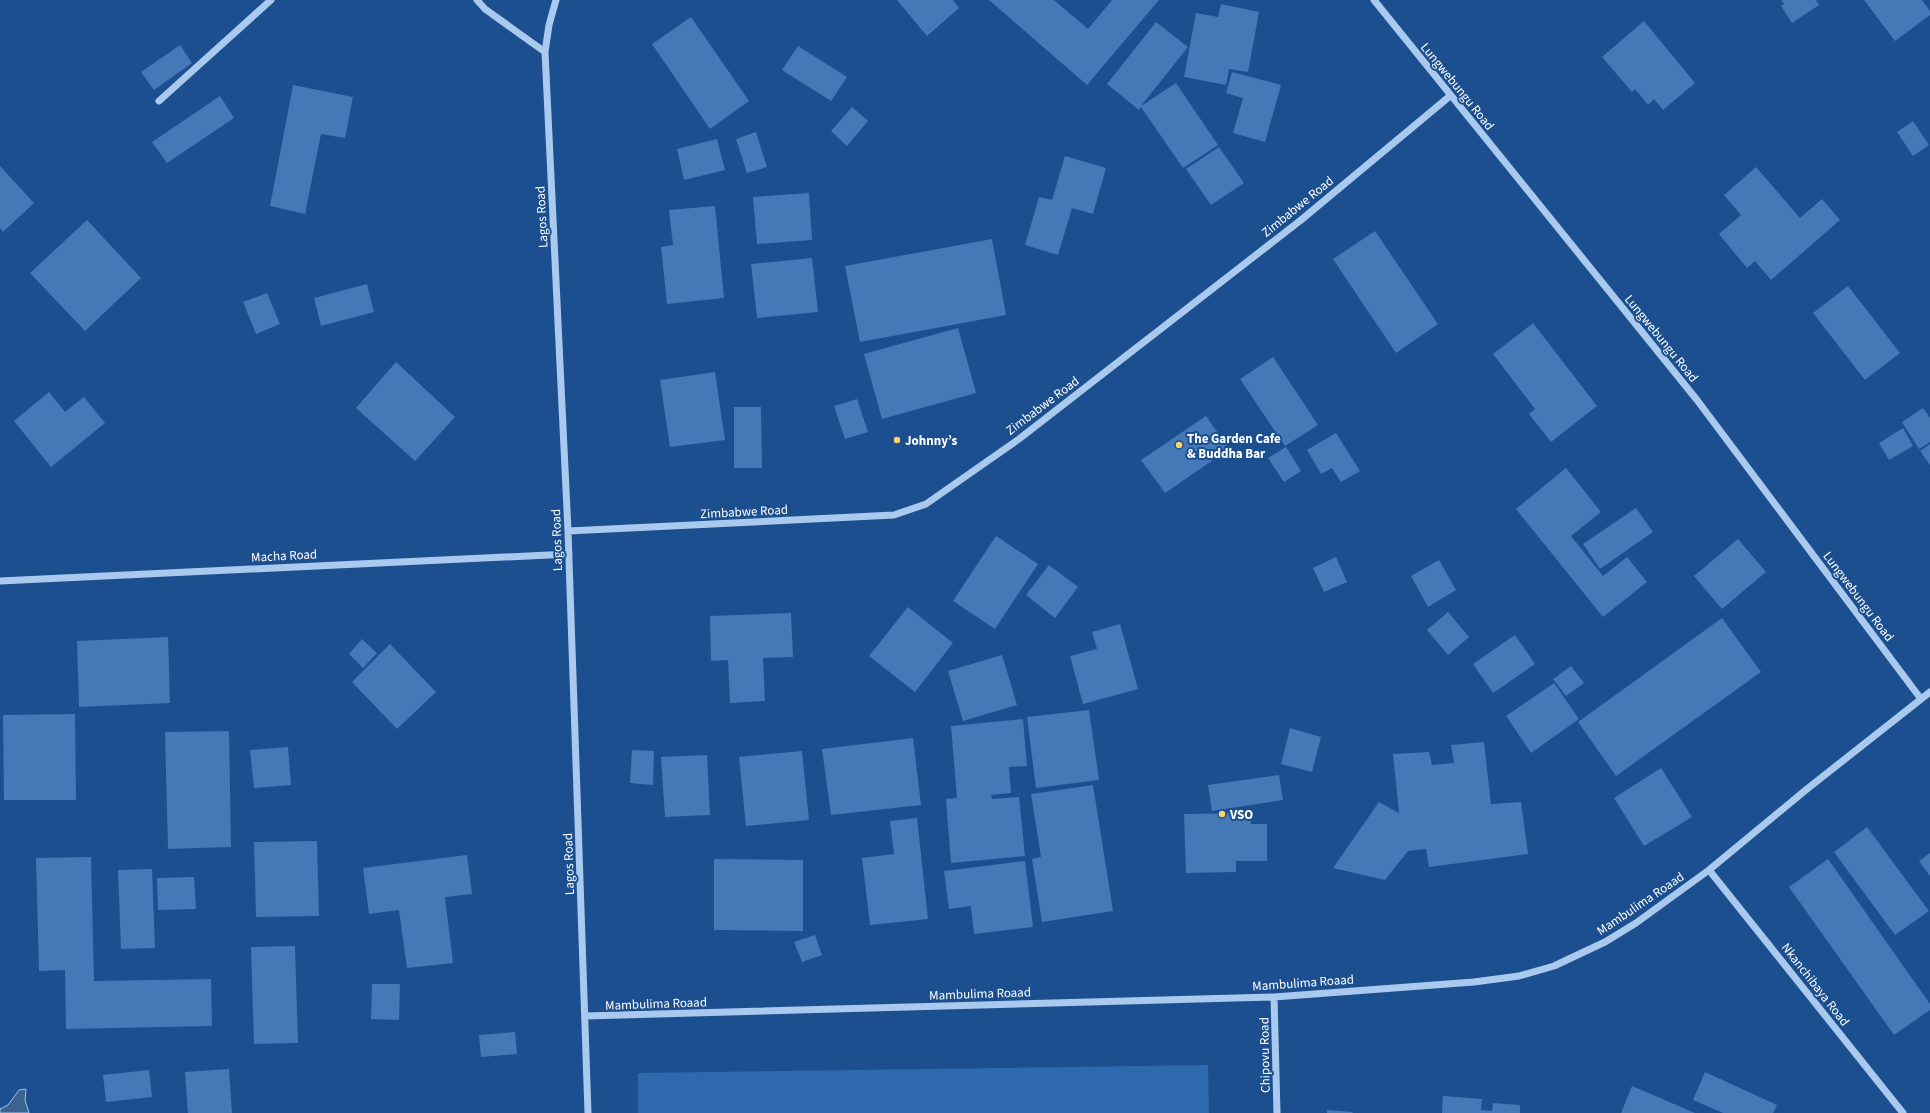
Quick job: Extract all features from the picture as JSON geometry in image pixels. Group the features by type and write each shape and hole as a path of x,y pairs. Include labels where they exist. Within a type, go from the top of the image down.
{"street":[{"path":"159,101 271,0"},
{"path":"478,0 485,9 545,52"},
{"name":"Lagos Road","path":"556,0 550,20 545,52 569,554 588,1113"},
{"name":"Lungwebungu Road","path":"1374,0 1697,400 1922,699"},
{"name":"Zimbabwe Road","path":"568,531 894,515 926,504 1019,439 1301,220 1450,96"},
{"name":"Macha Road","path":"0,581 569,554"},
{"name":"Mambulima Roaad","path":"585,1016 1274,997 1474,982 1526,974 1554,966 1605,942 1636,923 1709,870 1807,789 1930,692"},
{"name":"Nkanchibaya Road","path":"1709,870 1903,1113"},
{"name":"Chipovu Road","path":"1274,997 1277,1113"}],"shaded area":[{"path":"1208,1065 1209,1113 638,1113 638,1073"},
{"path":"26,1089 25,1100 29,1113 0,1113 0,1109 8,1105 19,1090"}],"building":[{"path":"897,0 953,0 959,8 927,36"},
{"path":"989,0 1054,0 1088,29 1112,0 1159,0 1087,85"},
{"path":"1781,0 1816,0 1819,5 1792,23 1781,6 1784,4"},
{"path":"1864,0 1922,0 1930,11 1930,15 1895,41"},
{"path":"1221,4 1259,12 1248,72 1229,69 1226,85 1184,77 1196,13 1218,17"},
{"path":"691,17 749,101 710,129 652,44"},
{"path":"1644,21 1695,83 1663,110 1654,99 1648,105 1635,89 1632,92 1602,57"},
{"path":"1156,22 1188,47 1141,106 1176,83 1218,145 1183,168 1141,107 1139,110 1107,84"},
{"path":"180,45 192,63 154,90 141,72"},
{"path":"798,46 847,77 831,101 782,70"},
{"path":"1232,72 1281,85 1265,142 1233,133 1243,98 1226,93"},
{"path":"293,85 353,97 345,138 321,134 305,214 270,206"},
{"path":"220,96 234,118 167,163 152,142"},
{"path":"852,107 868,121 847,146 831,131"},
{"path":"1913,121 1929,145 1913,156 1897,132"},
{"path":"756,132 767,167 747,173 736,139"},
{"path":"717,139 725,170 684,180 677,149"},
{"path":"1219,147 1244,183 1211,205 1186,169"},
{"path":"1065,156 1106,168 1093,214 1072,208 1058,255 1025,245 1039,197 1052,200"},
{"path":"0,166 34,203 3,232 0,228"},
{"path":"1756,167 1800,218 1822,199 1840,220 1771,280 1755,261 1747,268 1719,234 1741,215 1724,195"},
{"path":"809,193 812,240 757,244 753,197"},
{"path":"715,206 724,298 667,304 661,247 673,245 669,210"},
{"path":"87,220 141,278 85,331 30,273"},
{"path":"1375,231 1438,324 1396,353 1333,259"},
{"path":"992,239 1006,315 860,342 845,266"},
{"path":"812,258 818,312 757,318 751,264"},
{"path":"367,284 374,312 321,326 314,298"},
{"path":"1848,286 1900,353 1865,380 1813,313"},
{"path":"267,293 280,324 256,334 243,302"},
{"path":"1533,323 1597,406 1551,442 1529,414 1535,409 1493,354"},
{"path":"958,328 976,393 882,419 864,354"},
{"path":"1273,357 1318,425 1285,446 1240,379"},
{"path":"396,362 455,417 415,461 356,408"},
{"path":"715,372 725,440 670,447 660,380"},
{"path":"49,392 65,412 84,397 105,423 51,467 14,421"},
{"path":"857,399 868,432 845,439 834,406"},
{"path":"734,407 761,407 762,468 734,468"},
{"path":"1923,408 1930,418 1930,442 1919,449 1902,422"},
{"path":"1206,416 1229,449 1165,493 1141,460"},
{"path":"1903,428 1913,446 1889,460 1879,443"},
{"path":"1336,433 1360,471 1341,482 1332,468 1321,474 1307,450"},
{"path":"1930,444 1930,465 1920,451"},
{"path":"1286,447 1301,471 1284,482 1268,458"},
{"path":"1566,468 1601,512 1571,536 1603,576 1627,557 1647,582 1603,617 1516,509"},
{"path":"1636,508 1653,532 1600,569 1583,544"},
{"path":"996,536 1038,564 995,629 953,601"},
{"path":"1738,539 1766,572 1722,609 1694,576"},
{"path":"1336,557 1347,582 1324,592 1313,568"},
{"path":"1439,560 1456,590 1428,607 1411,576"},
{"path":"1049,565 1078,587 1055,618 1026,595"},
{"path":"908,607 953,643 915,692 869,656"},
{"path":"1448,612 1469,637 1448,655 1427,630"},
{"path":"791,613 793,657 763,658 765,701 730,703 728,660 711,661 710,616"},
{"path":"1722,618 1761,672 1616,776 1578,722"},
{"path":"1120,624 1138,689 1083,704 1070,656 1097,649 1092,632"},
{"path":"1515,635 1535,664 1493,693 1473,664"},
{"path":"168,637 170,703 79,707 77,641"},
{"path":"362,639 377,653 363,668 349,654"},
{"path":"390,644 436,692 397,729 352,682"},
{"path":"1002,655 1017,705 963,721 948,671"},
{"path":"1571,666 1584,683 1566,696 1553,679"},
{"path":"1554,683 1579,719 1531,753 1506,716"},
{"path":"1089,710 1099,780 1036,788 1027,717"},
{"path":"75,714 76,800 4,800 3,715"},
{"path":"1023,719 1027,766 1009,767 1011,793 991,795 992,799 1019,797 1025,856 951,863 946,799 957,798 951,726"},
{"path":"1290,728 1321,737 1312,772 1281,764"},
{"path":"229,731 231,847 168,849 165,732"},
{"path":"913,738 921,805 831,815 822,749"},
{"path":"1484,742 1491,804 1521,802 1528,854 1429,867 1426,849 1408,851 1385,880 1333,868 1379,802 1399,813 1393,754 1429,752 1432,765 1454,763 1451,745"},
{"path":"288,747 291,785 254,788 250,750"},
{"path":"632,750 654,751 653,785 630,783"},
{"path":"802,751 809,820 746,826 739,757"},
{"path":"707,755 710,815 665,817 661,757"},
{"path":"1661,768 1692,817 1644,846 1614,798"},
{"path":"1279,775 1283,800 1212,811 1208,785"},
{"path":"1093,785 1113,911 1042,922 1032,859 1041,857 1031,794"},
{"path":"1251,813 1251,824 1267,824 1267,861 1236,861 1236,872 1186,873 1184,814"},
{"path":"917,818 928,919 870,925 862,858 894,854 890,821"},
{"path":"1867,827 1929,911 1895,935 1834,852"},
{"path":"317,841 319,916 256,917 254,842"},
{"path":"1930,853 1930,876 1919,861"},
{"path":"467,855 472,894 445,897 453,963 407,968 399,910 369,914 363,868"},
{"path":"91,857 94,981 211,979 212,1026 66,1029 65,970 39,971 36,858"},
{"path":"714,859 803,860 803,931 714,930"},
{"path":"1828,859 1930,1004 1930,1010 1894,1035 1789,887"},
{"path":"1025,861 1033,927 974,934 971,906 949,909 944,871"},
{"path":"152,869 155,948 121,949 118,870"},
{"path":"194,877 196,909 158,910 157,878"},
{"path":"815,935 822,955 802,962 794,942"},
{"path":"295,946 298,1043 254,1044 251,947"},
{"path":"372,984 400,984 399,1020 371,1019"},
{"path":"515,1032 517,1054 481,1057 479,1035"},
{"path":"229,1069 232,1113 188,1113 185,1072"},
{"path":"149,1070 152,1097 106,1102 103,1075"},
{"path":"1705,1072 1777,1105 1773,1113 1723,1113 1693,1100"},
{"path":"1632,1086 1695,1113 1621,1113"},
{"path":"1443,1096 1482,1099 1481,1110 1492,1111 1493,1103 1520,1105 1520,1113 1442,1113"},
{"path":"1327,1110 1353,1112 1327,1113"}],"place":[{"name":"Johnny’s","path":"897,440"},
{"name":"The Garden Cafe & Buddha Bar","path":"1179,445"},
{"name":"VSO","path":"1222,814"}]}
